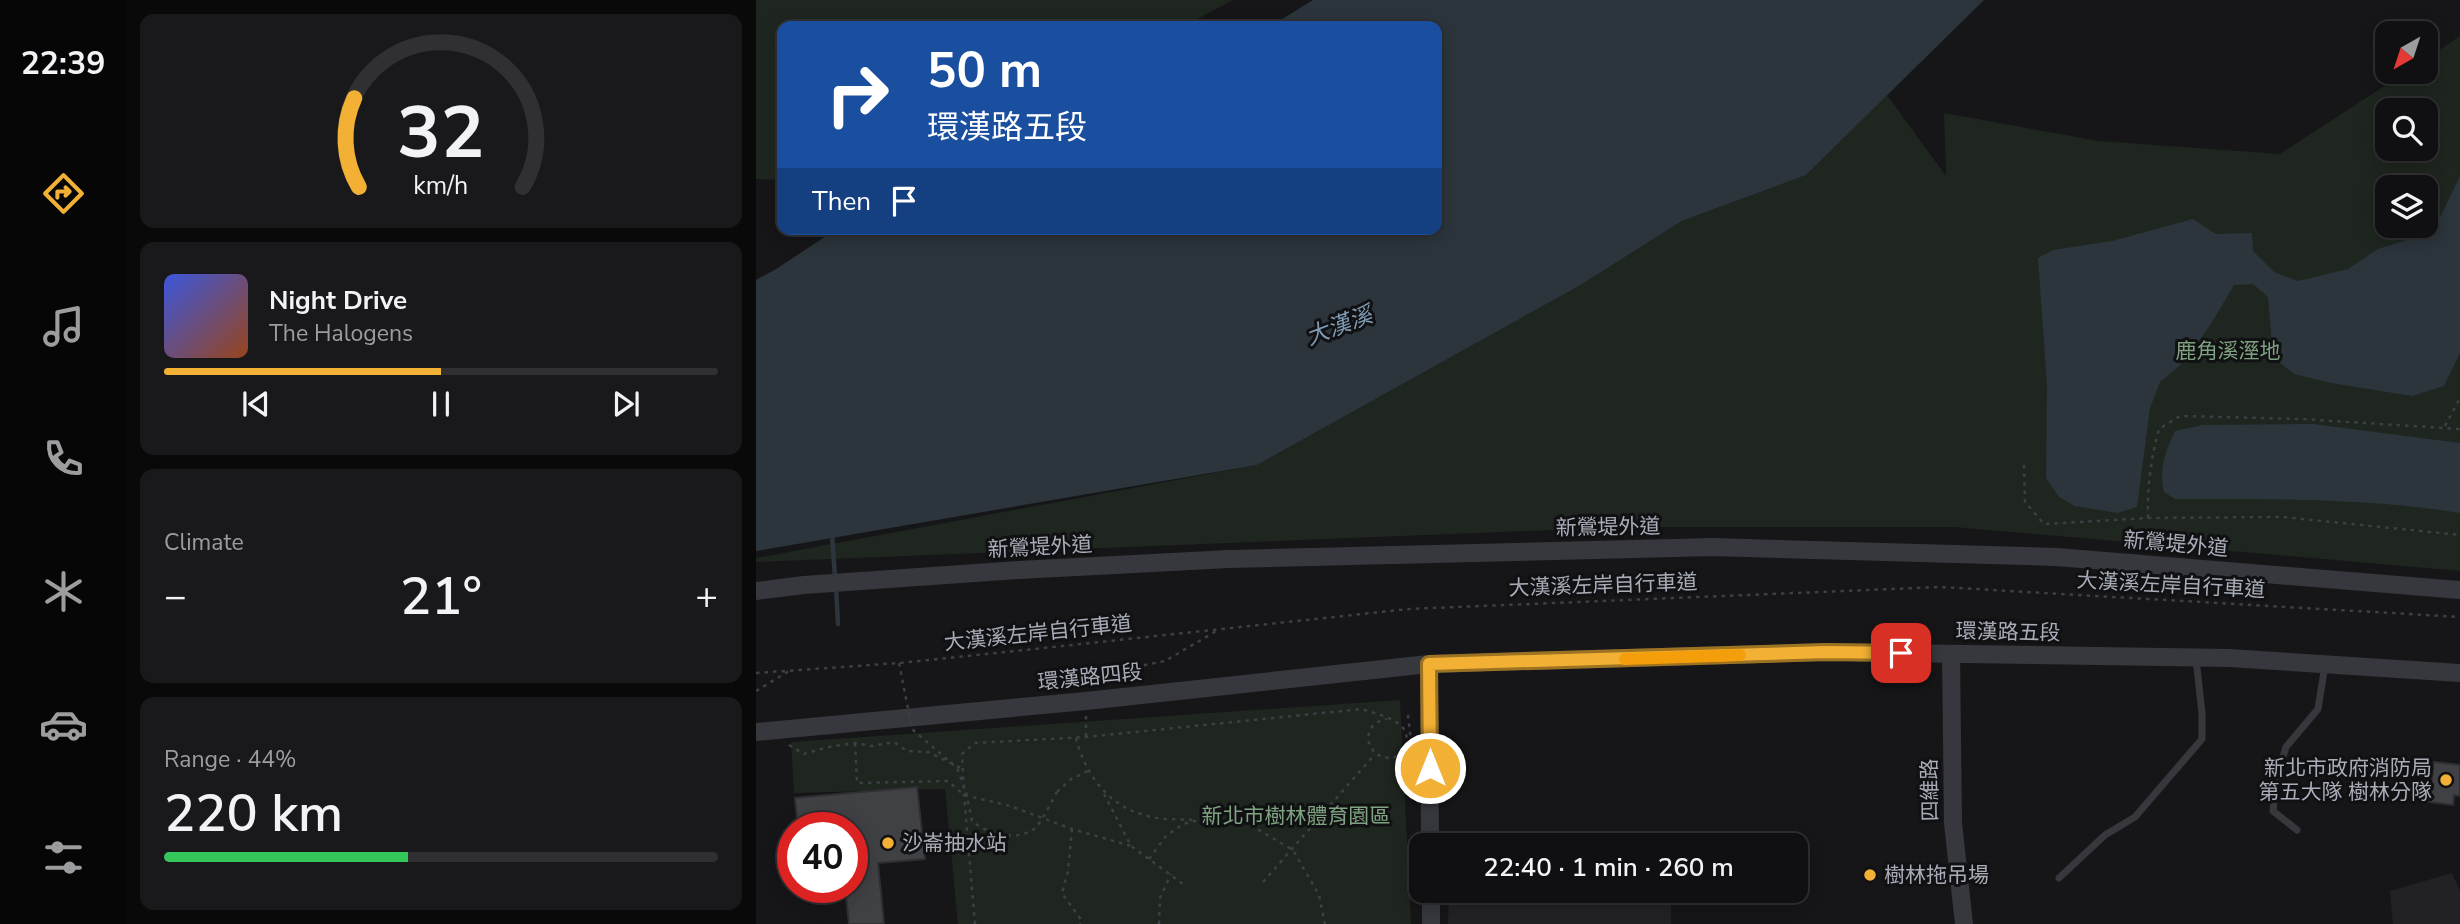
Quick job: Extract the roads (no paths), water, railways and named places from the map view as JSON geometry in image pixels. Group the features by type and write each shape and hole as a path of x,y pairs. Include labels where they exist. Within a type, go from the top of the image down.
{"street":[{"name":"新鶯堤外道","path":"756,592 804,585 1230,559 1713,547 2057,557 2460,590"},
{"name":"環漢路五段","path":"1429,664 1826,652 2196,658 2460,673"},
{"name":"四維路","path":"1951,654 1953,823 1964,924"},
{"name":"環漢路四段","path":"756,732 1086,701 1429,664"},
{"path":"1429,664 1430,833"},
{"path":"1431,903 1431,924"}],"lane":[{"path":"2059,878 2105,835 2134,817 2202,739 2196,658"},
{"path":"2297,830 2273,811 2276,780 2286,747 2319,709 2325,665"}],"water":[{"name":"大漢溪","path":"1313,0 1984,0 1806,175 1682,221 1579,286 1257,465 756,551 756,280 828,235 1442,235 1442,21 1279,21"},
{"path":"2460,176 2460,353 2444,386 2412,396 2294,374 2273,357 2268,297 2253,284 2234,285 2186,360 2160,382 2150,408 2137,507 2117,513 2075,506 2059,497 2046,478 2047,385 2038,258 2053,250 2112,241 2193,219 2216,234 2252,233 2253,251 2274,272 2298,281 2348,269 2378,249 2414,238 2438,238 2438,222"},
{"path":"2313,424 2460,443 2460,513 2354,502 2175,499 2164,492 2164,461 2175,431 2203,425"}],"waterway":[{"path":"832,534 835,578"},
{"path":"836,587 838,624"}],"place":[{"name":"新北市政府消防局 第五大隊 樹林分隊","path":"2446,780"},
{"name":"沙崙抽水站","path":"888,843"},
{"name":"樹林拖吊場","path":"1870,875"}],"park label":[{"name":"鹿角溪溼地","path":"2228,351"},
{"name":"新北市樹林體育園區","path":"1296,816"}]}
